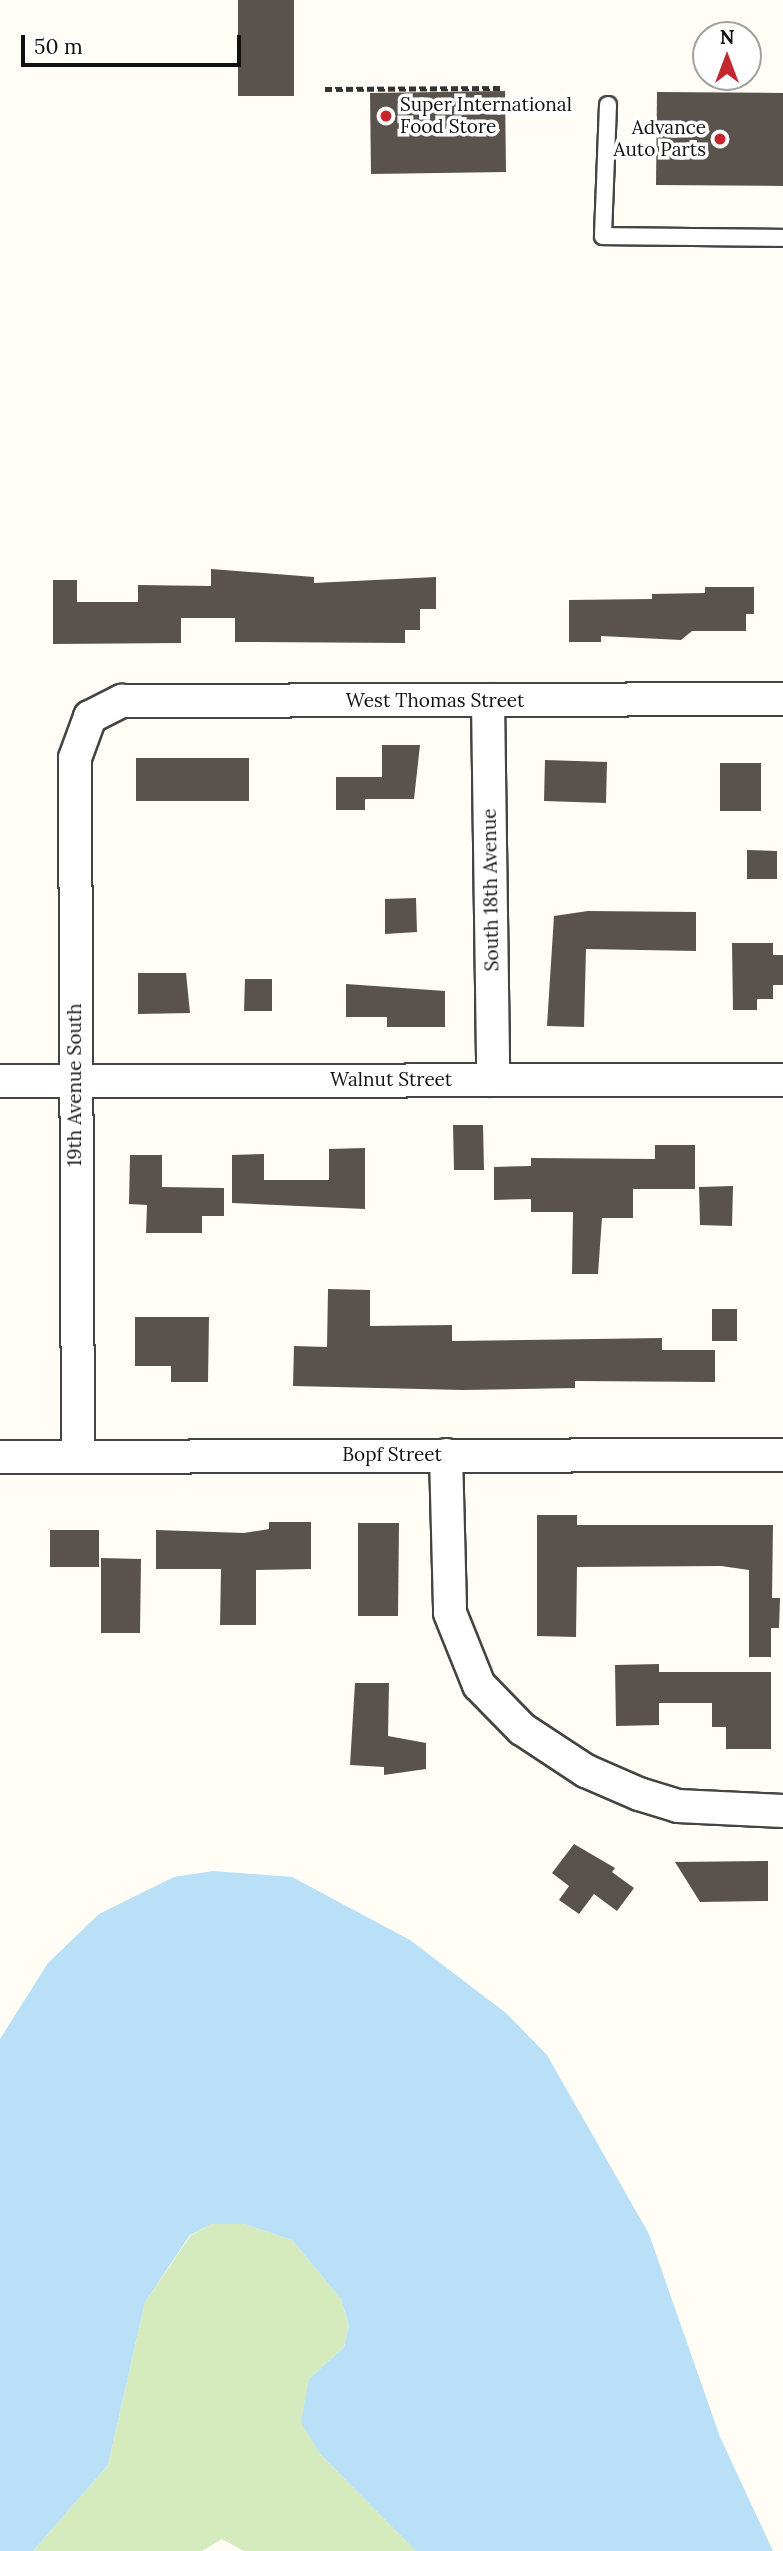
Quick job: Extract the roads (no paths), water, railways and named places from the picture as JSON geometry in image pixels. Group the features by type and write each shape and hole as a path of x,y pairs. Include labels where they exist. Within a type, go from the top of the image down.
{"street":[{"name":"West Thomas Street","path":"90,717 122,701 783,699"},
{"name":"South 18th Avenue","path":"488,700 493,1080"},
{"name":"19th Avenue South","path":"78,1457 75,758 90,717"},
{"name":"Walnut Street","path":"0,1081 783,1080"},
{"path":"446,1455 450,1613 461,1654 479,1685 522,1728 586,1771 678,1806 783,1811"},
{"name":"Bopf Street","path":"0,1457 783,1455"}],"lane":[{"path":"608,106 603,236 783,238"}],"water":[{"path":"213,1871 292,1877 410,1940 506,2013 547,2055 649,2234 720,2437 773,2551 416,2551 320,2454 301,2422 309,2379 344,2347 349,2325 341,2299 292,2240 244,2224 212,2224 190,2235 145,2302 108,2465 33,2551 0,2551 0,2039 48,1963 99,1914 174,1877"}],"place":[{"name":"Super International Food Store","path":"386,116"},
{"name":"Advance Auto Parts","path":"720,139"}]}
